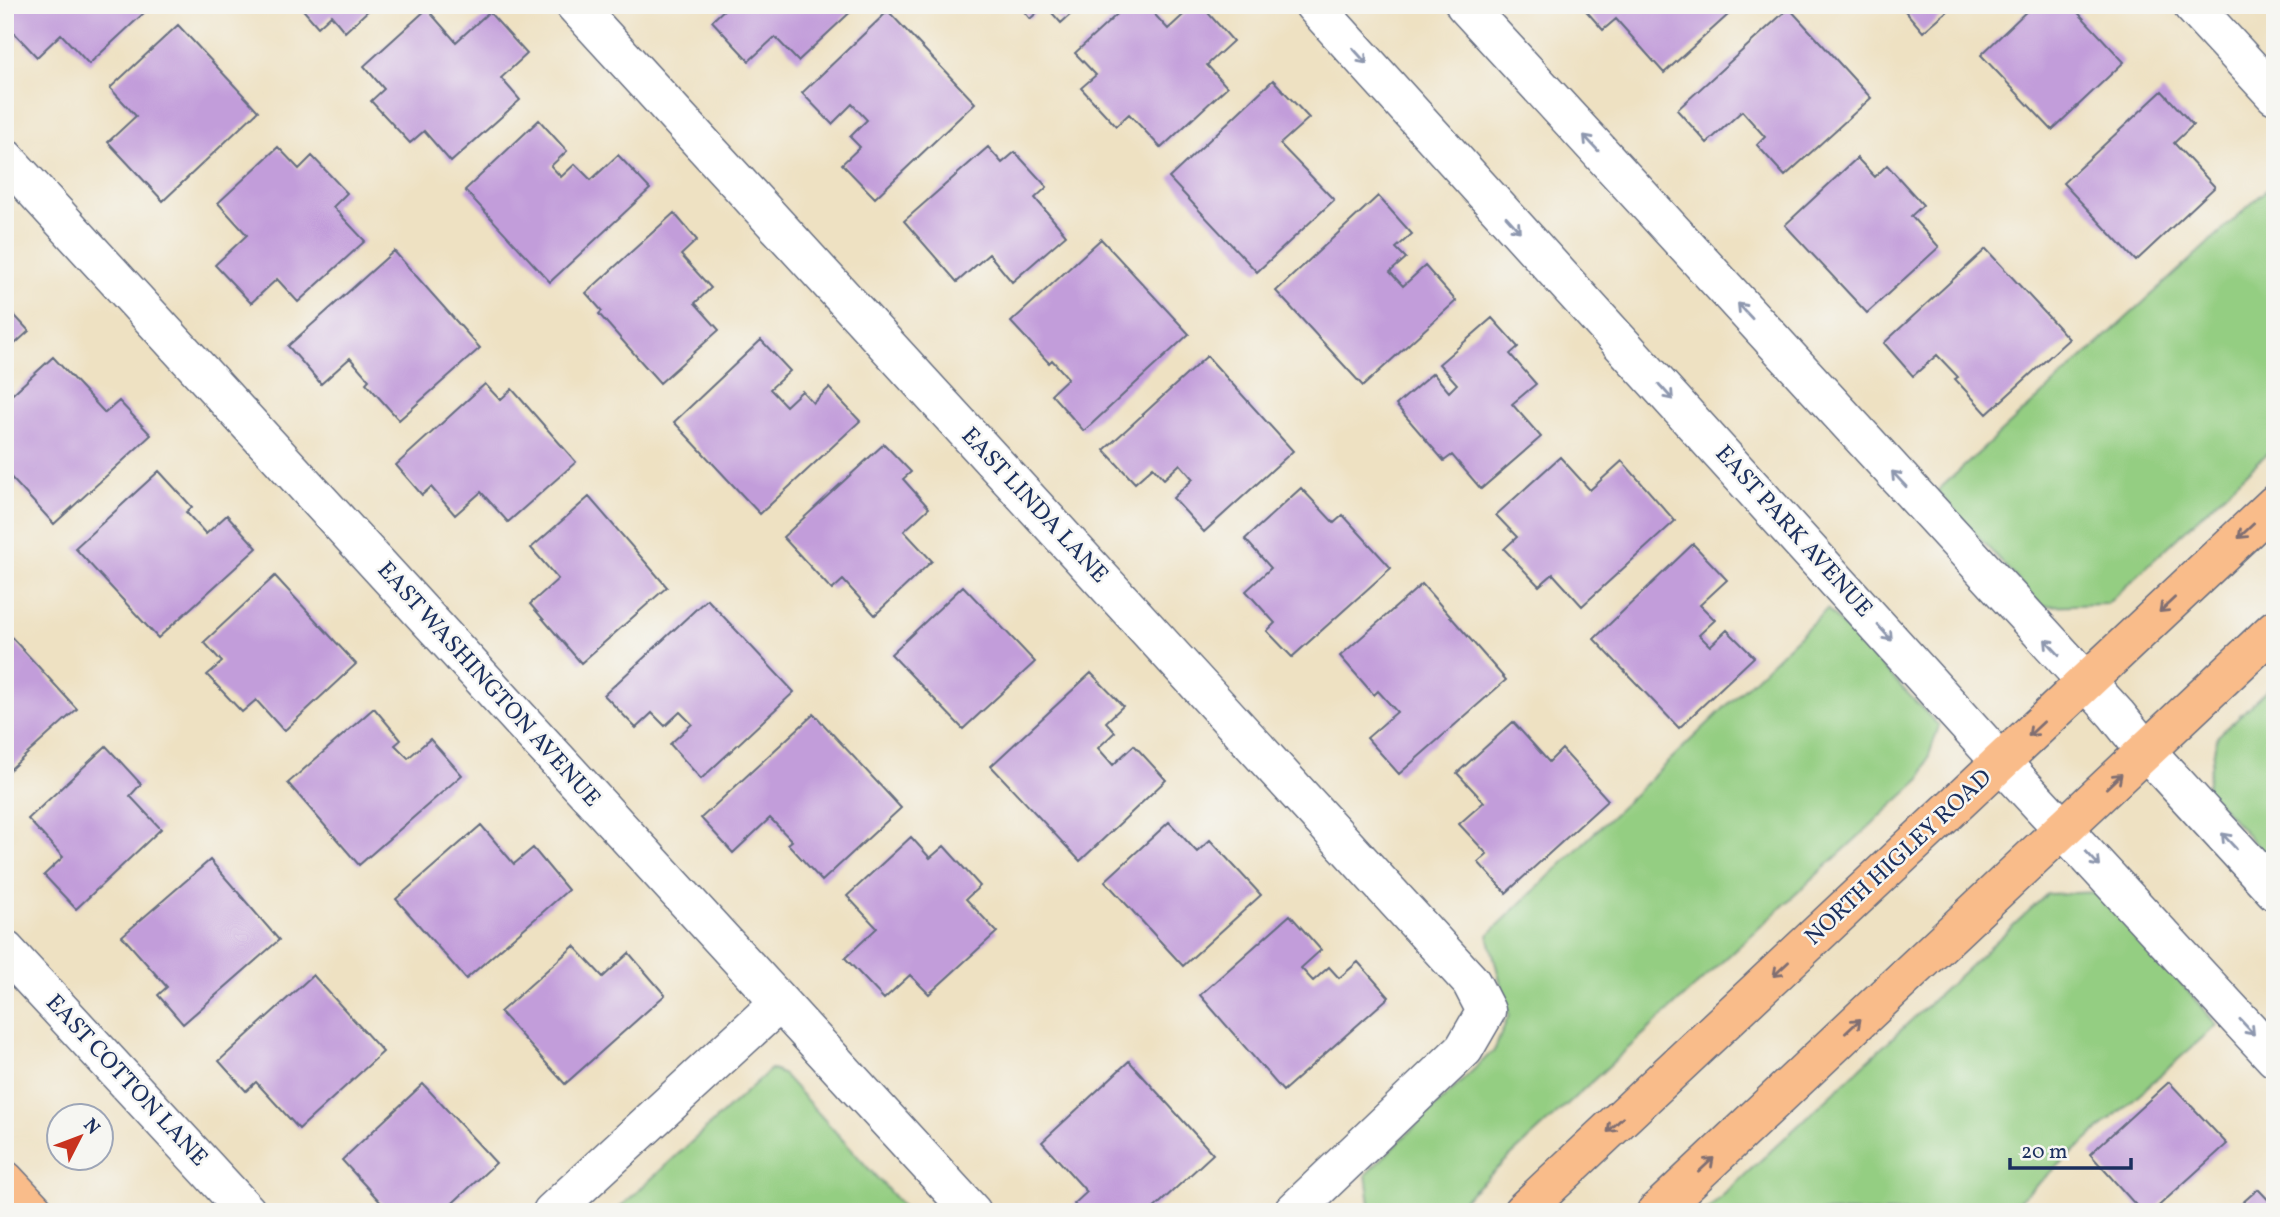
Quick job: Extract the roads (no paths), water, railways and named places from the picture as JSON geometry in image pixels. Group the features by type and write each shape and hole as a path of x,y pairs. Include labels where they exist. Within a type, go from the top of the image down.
{"main road":[{"name":"NORTH HIGLEY ROAD","path":"1522,1212 2275,504"},
{"path":"1656,1212 2275,629"},
{"path":"5,1180 34,1212"}],"street":[{"name":"EAST LINDA LANE","path":"575,5 1471,982 1486,1011 1464,1049 1312,1205"},
{"name":"EAST PARK AVENUE","path":"1314,5 2001,762 2275,1058"},
{"path":"1465,5 2275,891"},
{"path":"2192,5 2275,95"},
{"name":"EAST WASHINGTON AVENUE","path":"5,158 972,1212"},
{"name":"EAST COTTON LANE","path":"5,950 247,1212"},
{"path":"552,1212 779,1003"}]}
